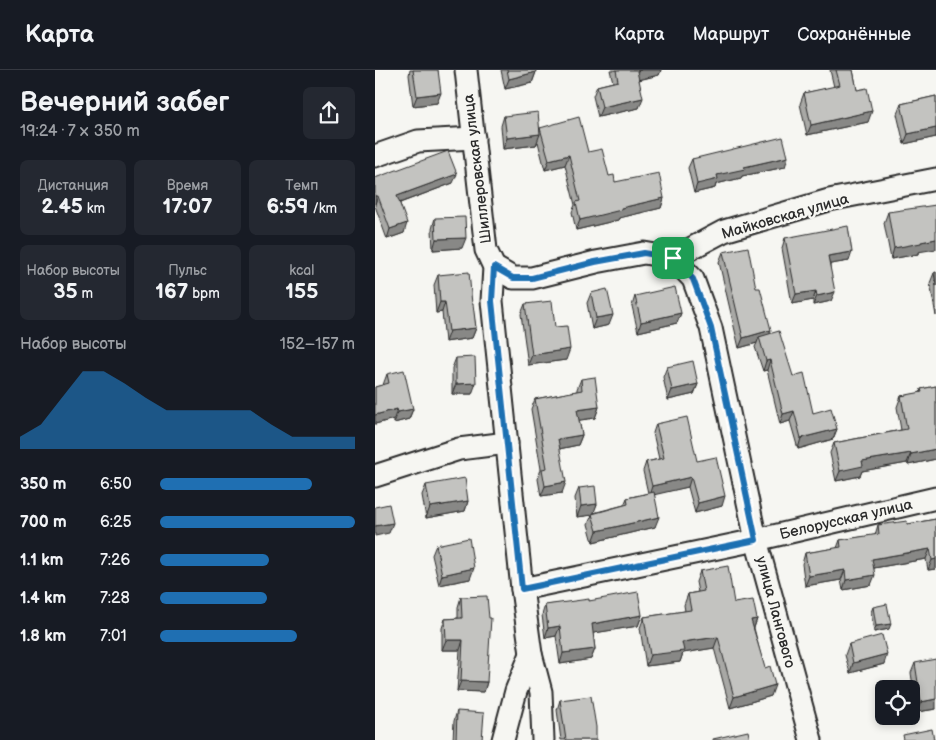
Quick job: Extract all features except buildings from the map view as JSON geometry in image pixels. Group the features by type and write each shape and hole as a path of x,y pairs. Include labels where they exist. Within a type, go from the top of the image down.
{"street":[{"name":"Шиллеровская улица","path":"466,70 486,250 494,267 492,301 522,589 531,654 541,692 543,740"},
{"path":"375,156 418,141 474,138"},
{"name":"Майковская улица","path":"673,258 724,231 829,200 936,179"},
{"path":"494,267 513,278 532,278 595,262 644,253 673,258"},
{"name":"улица Лангового","path":"673,258 693,279 711,328 756,540 811,740"},
{"path":"375,476 459,449 507,443"},
{"name":"Белорусская улица","path":"522,589 756,540 936,498"},
{"name":"Шиллеровская улица","path":"503,740 516,691 531,654"}],"route":[{"path":"644,253 673,258 693,279 711,328 756,540 522,589 492,301 494,267 513,278 532,278 595,262 644,253"}]}
